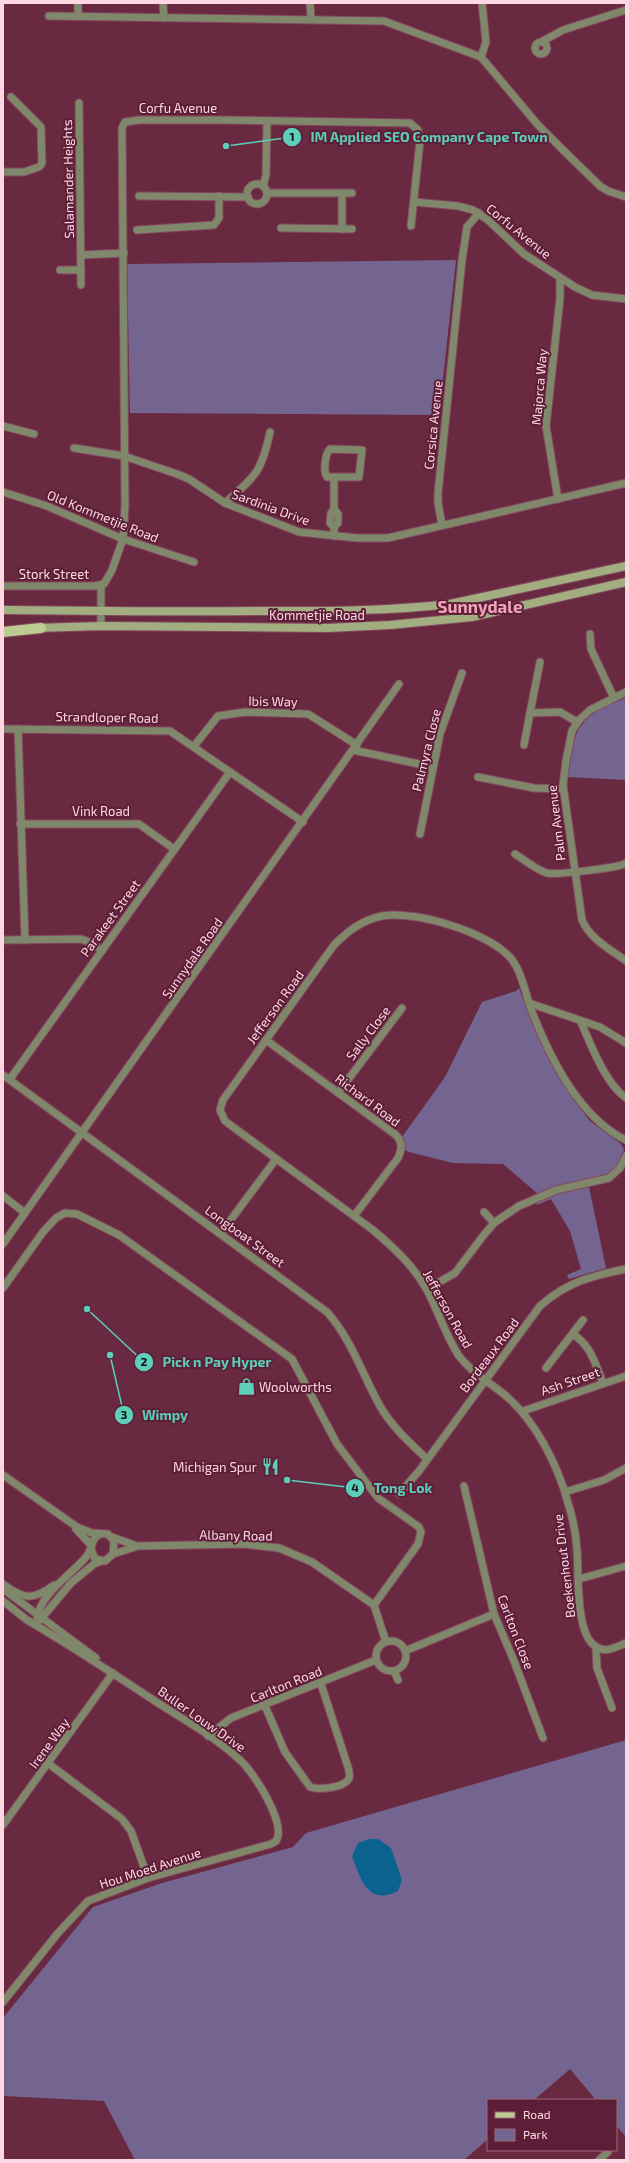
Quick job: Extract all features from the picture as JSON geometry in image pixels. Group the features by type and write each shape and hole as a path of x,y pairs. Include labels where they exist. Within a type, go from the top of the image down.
{"main road":[{"name":"Kommetjie Road","path":"3,610 352,610 422,607 450,604 626,566"},
{"name":"Kommetjie Road","path":"3,627 41,628 101,626 327,628 422,623 472,617 626,582"},
{"path":"3,632 41,628"}],"street":[{"path":"78,3 78,16"},
{"path":"163,3 164,18"},
{"path":"310,3 311,19"},
{"path":"481,56 486,42 482,3"},
{"path":"543,42 563,30 612,16 626,10"},
{"path":"49,16 384,21 481,56 538,125 600,186 612,193 626,197"},
{"path":"3,172 24,172 40,167 42,163 41,127 11,97"},
{"name":"Salamander Heights","path":"79,103 82,285"},
{"name":"Corfu Avenue","path":"124,456 124,253 122,128 125,122 139,120 405,122 412,124 418,130 420,141 411,226"},
{"path":"263,186 255,185 249,189 248,197 253,203 265,201 267,193 263,186 266,175 267,121"},
{"path":"267,193 352,193"},
{"path":"342,193 342,229"},
{"path":"139,196 248,197"},
{"path":"137,230 214,225 219,218 219,196"},
{"name":"Corfu Avenue","path":"414,202 469,208 488,220 524,254 560,278 592,295 626,299"},
{"name":"Corsica Avenue","path":"442,525 438,503 438,492 462,260 467,228 479,213"},
{"path":"281,228 352,229"},
{"name":"Salamander Heights","path":"81,255 124,253"},
{"path":"60,270 81,270"},
{"name":"Majorca Way","path":"558,499 546,426 560,298 560,278"},
{"path":"3,426 34,434"},
{"path":"225,504 259,471 266,453 270,432"},
{"name":"Sardinia Drive","path":"74,448 124,456 185,477 225,504 299,532 334,536 388,538 442,525"},
{"path":"328,450 362,450 359,477 334,478 327,477 325,473 328,450"},
{"name":"Stork Street","path":"3,586 101,585 106,582 112,570 123,538 124,456"},
{"path":"334,478 334,509 331,512 330,523 334,528 334,536"},
{"path":"442,525 626,483"},
{"name":"Old Kommetjie Road","path":"3,492 48,506 123,538 194,562"},
{"path":"101,585 101,626"},
{"path":"590,634 591,649 614,698"},
{"path":"524,745 540,662"},
{"name":"Palmyra Close","path":"420,834 444,719 462,673"},
{"name":"Sunnydale Road","path":"3,1244 303,822 399,684"},
{"path":"530,713 560,712 577,722 584,714 626,692"},
{"name":"Ibis Way","path":"194,746 218,716 245,712 308,714 355,748"},
{"name":"Palm Avenue","path":"577,722 568,750 563,778 563,789 574,872 584,925 596,940 626,961"},
{"name":"Strandloper Road","path":"3,729 162,729 170,731 303,822"},
{"path":"18,729 25,940"},
{"path":"355,748 433,767"},
{"name":"Parakeet Street","path":"10,1079 230,772"},
{"path":"478,777 534,788 563,789"},
{"name":"Vink Road","path":"20,824 139,824 174,849"},
{"path":"515,854 545,872 574,872 626,863"},
{"name":"Jefferson Road","path":"485,1380 466,1364 458,1354 427,1290 406,1261 391,1246 354,1216 225,1121 220,1110 223,1100 334,945 352,928 382,916 404,916 451,925 492,944 513,961 520,974 529,1003 546,1043 581,1104 605,1128 626,1140"},
{"path":"3,940 81,939 92,943 102,951"},
{"path":"529,1003 581,1022 600,1026 626,1043"},
{"name":"Sally Close","path":"338,1093 402,1008"},
{"path":"581,1022 595,1054 608,1076 626,1098"},
{"name":"Richard Road","path":"266,1040 396,1135 402,1146 398,1158 354,1216"},
{"name":"Longboat Street","path":"3,1074 327,1312 345,1334 386,1416 404,1437 427,1459"},
{"path":"427,1290 455,1273 494,1223 519,1206 543,1195 568,1187 609,1178 620,1168 626,1156"},
{"path":"221,1234 276,1159"},
{"path":"3,1196 25,1213"},
{"path":"3,1288 43,1232 62,1214 69,1212 77,1214 119,1235 292,1359 337,1444 378,1498 419,1527 421,1532 418,1544 374,1605 386,1642"},
{"path":"484,1212 494,1223"},
{"name":"Bordeaux Road","path":"399,1494 427,1459 533,1316 554,1294 583,1279 626,1269"},
{"path":"546,1368 583,1320"},
{"path":"573,1334 583,1341 590,1351 602,1383"},
{"name":"Ash Street","path":"523,1411 626,1376"},
{"name":"Boekenhout Drive","path":"485,1380 523,1411 539,1435 565,1492 575,1532 581,1612 585,1633 596,1647"},
{"path":"565,1492 604,1480 626,1468"},
{"path":"3,1475 67,1520 88,1532 108,1534 112,1538 123,1543 138,1546"},
{"name":"Carlton Close","path":"464,1486 494,1614 514,1661 543,1738"},
{"path":"67,1520 91,1547 94,1558 101,1561"},
{"path":"46,1630 39,1617 46,1599 86,1558 96,1536 102,1534"},
{"path":"112,1538 115,1545 113,1554"},
{"name":"Albany Road","path":"138,1546 244,1544 279,1548 312,1562 374,1605"},
{"path":"28,1620 39,1617 71,1583 94,1564 108,1559 113,1554 138,1546"},
{"path":"579,1579 626,1566"},
{"path":"3,1584 15,1592 32,1597 44,1592 70,1573"},
{"name":"Buller Louw Drive","path":"3,1589 102,1662 113,1673"},
{"name":"Buller Louw Drive","path":"3,1601 28,1620 113,1673 208,1736 241,1761 260,1783 274,1813 278,1834 276,1841"},
{"path":"405,1651 494,1614"},
{"path":"386,1642 400,1644 405,1651 406,1656 402,1665 394,1671 381,1668 376,1660 376,1651 386,1642"},
{"path":"612,1708 597,1668 596,1647 608,1650 626,1643"},
{"name":"Carlton Road","path":"208,1736 231,1718 321,1684 376,1660"},
{"path":"394,1671 398,1680"},
{"name":"Irene Way","path":"3,1825 49,1764 113,1673"},
{"path":"265,1706 285,1752 310,1787 322,1790 343,1783 348,1780 350,1775 321,1684"},
{"path":"49,1764 122,1819 131,1831 148,1878"},
{"name":"Hou Moed Avenue","path":"3,2002 58,1933 88,1901 148,1878 271,1844 276,1841"},
{"path":"599,2160 608,2152"}],"green space":[{"path":"456,260 439,415 130,413 127,264"},
{"path":"626,698 626,780 568,777 573,744 580,727 586,719 595,712"},
{"path":"519,988 536,1032 573,1099 590,1121 621,1144 624,1150 615,1170 606,1176 538,1194 503,1164 453,1163 405,1150 405,1144 402,1137 445,1077 482,1002 516,991"},
{"path":"589,1187 606,1268 569,1279 567,1275 581,1269 570,1231 551,1199 537,1205 536,1202 564,1191"},
{"path":"626,1740 626,2137 617,2126 617,2099 595,2099 570,2069 535,2099 487,2099 487,2140 464,2160 135,2160 104,2101 3,2096 3,2018 93,1907 162,1883 293,1847 306,1833"}],"water":[{"path":"369,1839 378,1839 391,1848 402,1880 398,1891 388,1895 379,1895 373,1893 363,1882 352,1856 358,1843"}],"place":[{"name":"IM Applied SEO Company Cape Town","path":"226,146"},
{"name":"Pick n Pay Hyper","path":"87,1309"},
{"name":"Wimpy","path":"110,1355"},
{"name":"Woolworths","path":"246,1387"},
{"name":"Michigan Spur","path":"270,1467"},
{"name":"Tong Lok","path":"287,1480"}],"district":[{"name":"Sunnydale","path":"480,606"}]}
